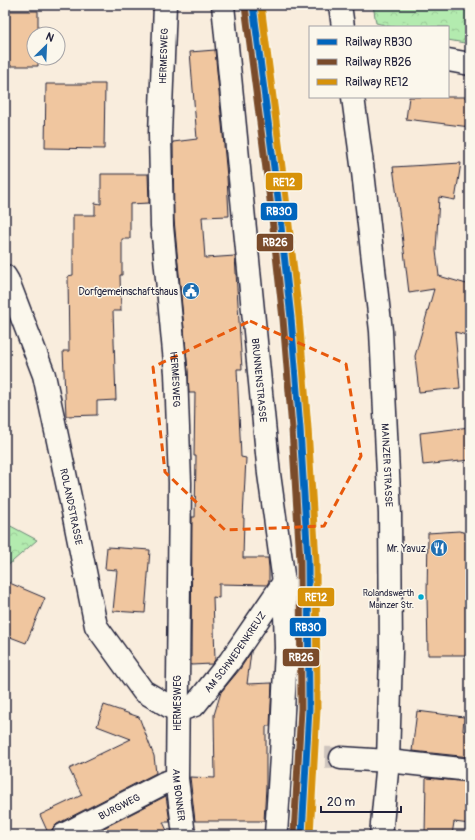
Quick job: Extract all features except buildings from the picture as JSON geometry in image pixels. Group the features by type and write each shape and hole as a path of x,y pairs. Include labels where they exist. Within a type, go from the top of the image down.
{"street":[{"name":"HERMESWEG","path":"165,5 160,134 162,218 176,373 180,483 177,754"},
{"name":"BRUNNENSTRASSE","path":"223,5 269,474 284,582 286,648 286,756 276,835"},
{"path":"340,5 343,26"},
{"path":"449,60 470,64"},
{"name":"MAINZER STRASSE","path":"353,98 381,331 390,514 391,653 388,761 381,835"},
{"name":"ROLANDSTRASSE","path":"5,276 44,375 96,626 143,691 177,711"},
{"name":"AM SCHWEDENKREUZ","path":"177,711 195,705 230,661 284,582"},
{"name":"AM BONNER","path":"177,754 177,779 184,835"},
{"path":"341,758 388,761 470,770"},
{"name":"BURGWEG","path":"63,835 164,783 177,779"}],"highlighted area":[{"path":"250,321 346,364 361,456 324,526 225,530 165,472 153,367"}],"green space":[{"path":"373,5 470,5 470,44 449,40 449,26 388,26 376,23"},
{"path":"5,523 37,540 5,568"}],"tunnel":[{"path":"292,757 341,758"}],"rail line":[{"name":"RB30","path":"253,5 278,199 291,318 300,428 308,561 309,709 302,835"},
{"name":"RE12","path":"261,5 286,198 299,317 308,428 316,561 317,709 310,835"},
{"name":"RB26","path":"245,6 270,200 283,319 292,429 300,561 301,709 294,835"}],"place":[{"name":"Dorfgemeinschaftshaus","path":"191,291"},
{"name":"Mr. Yavuz","path":"439,548"},
{"name":"Rolandswerth Mainzer Str.","path":"421,597"}]}
